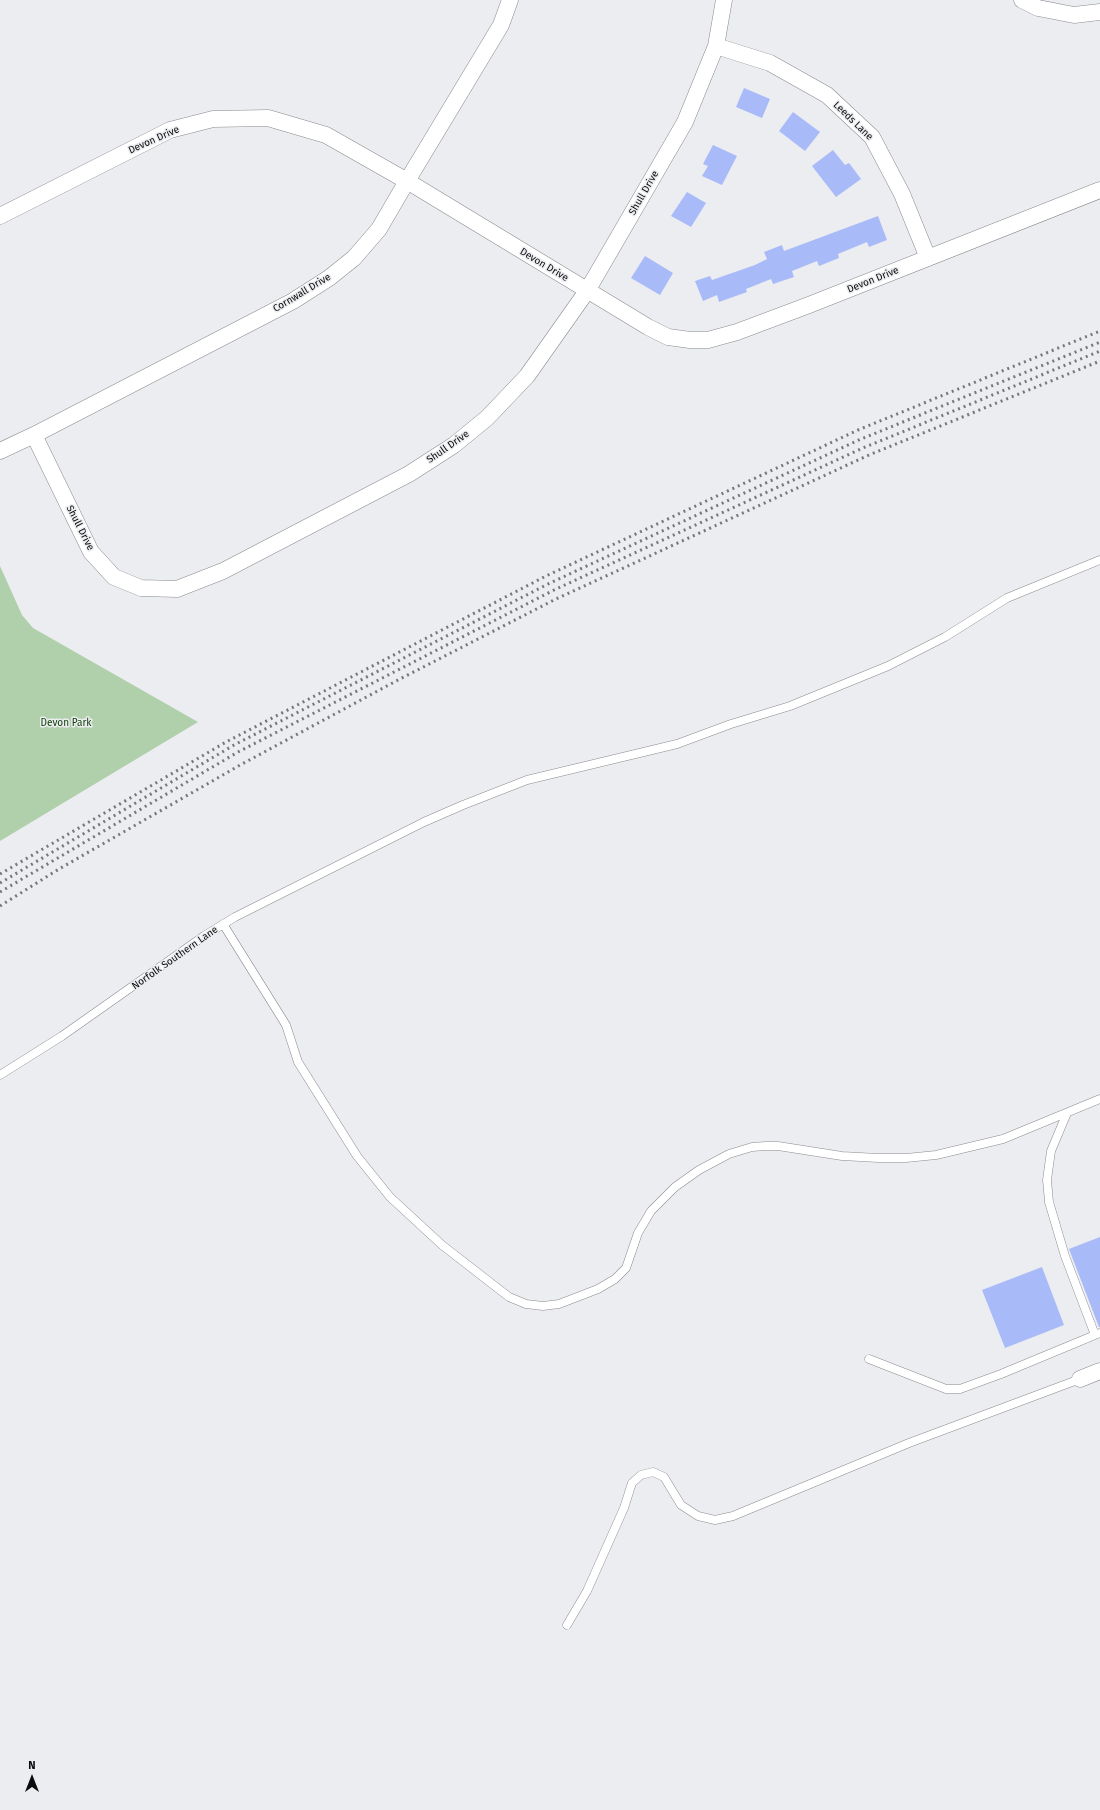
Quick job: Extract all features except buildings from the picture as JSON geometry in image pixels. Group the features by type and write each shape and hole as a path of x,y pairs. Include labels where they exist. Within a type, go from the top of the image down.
{"street":[{"name":"Cornwall Drive","path":"0,451 34,435 293,301 329,278 354,258 378,229 408,181 501,25 510,0"},
{"name":"Shull Drive","path":"34,435 91,552 114,577 141,588 177,589 223,571 409,474 454,445 487,418 528,376 587,291 685,122 716,46 724,0"},
{"path":"1022,0 1038,8 1074,15 1100,12"},
{"name":"Leeds Lane","path":"716,46 770,63 827,95 872,137 902,194 928,258"},
{"name":"Devon Drive","path":"0,216 170,130 213,119 268,118 326,135 408,181 648,327 668,336 690,340 708,340 737,332 809,305 1100,190"},
{"path":"1080,1379 1100,1371"}],"lane":[{"name":"Norfolk Southern Lane","path":"0,1076 62,1036 223,924 264,901 463,805 528,780 556,772 678,744 720,727 790,706 888,666 946,637 1007,598 1100,560"},
{"path":"223,924 286,1025 298,1062 357,1156 390,1197 442,1245 509,1297 526,1304 543,1306 559,1304 598,1289 615,1279 626,1268 638,1232 651,1211 675,1187 699,1170 729,1154 752,1147 778,1146 842,1156 906,1158 936,1155 1003,1139 1100,1099"},
{"path":"0,1080 62,1036"},
{"path":"869,1358 946,1389 960,1389 1001,1374 1098,1334 1064,1256 1049,1202 1047,1180 1048,1165 1051,1151 1067,1113"},
{"path":"567,1625 587,1591 624,1508 632,1483 641,1475 653,1472 664,1477 681,1505 698,1516 715,1520 733,1516 909,1444 1080,1379"}],"green space":[{"name":"Devon Park","path":"0,566 22,615 33,628 198,722 0,841"}],"railway":[{"path":"0,874 226,742 546,576 858,430 1100,331"},
{"path":"0,883 234,745 550,583 861,439 1100,342"},
{"path":"0,892 238,752 554,590 863,448 1100,351"},
{"path":"0,906 59,869 242,764 398,680 556,599 869,455 1100,361"}]}
